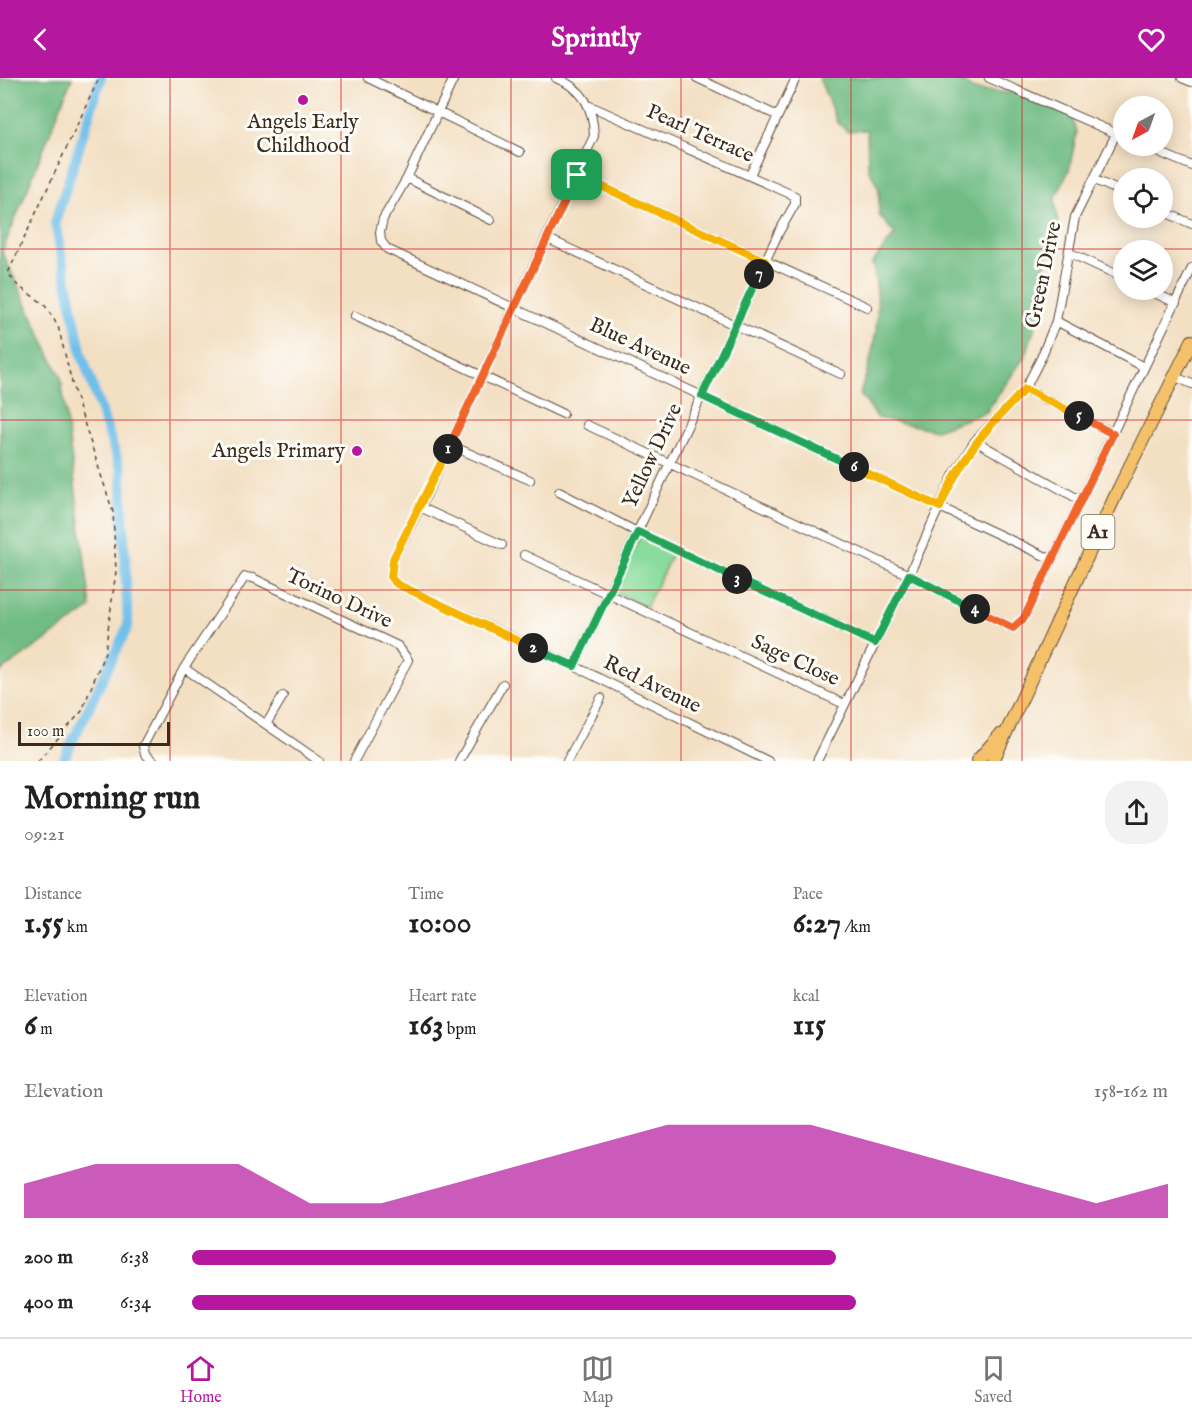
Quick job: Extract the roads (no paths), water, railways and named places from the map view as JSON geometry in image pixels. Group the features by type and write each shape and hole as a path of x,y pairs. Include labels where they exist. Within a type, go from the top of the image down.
{"main road":[{"name":"A1","path":"993,761 1007,726 1173,375 1192,340"},
{"name":"A1","path":"977,761 1007,726"}],"street":[{"path":"368,78 520,152"},
{"name":"Blue Avenue","path":"453,78 407,178 383,219 380,232 381,241 387,249 1051,558"},
{"path":"502,545 420,507 594,136 590,106 568,80 556,78"},
{"path":"697,78 778,117"},
{"path":"750,175 796,78"},
{"path":"989,78 1113,132"},
{"path":"1182,78 1192,82"},
{"name":"Pearl Terrace","path":"590,106 795,196"},
{"name":"Green Drive","path":"817,761 909,575 953,476 975,441 1025,389 1056,321 1075,217 1113,148"},
{"path":"1168,156 1192,166"},
{"path":"577,175 867,307"},
{"path":"407,178 491,220"},
{"path":"1095,180 1113,188"},
{"name":"Yellow Drive","path":"574,666 765,261 795,204 795,196"},
{"path":"1173,216 1192,224"},
{"path":"546,238 841,374"},
{"path":"1070,253 1113,273"},
{"path":"587,425 909,575 1013,628 1019,625 1192,268"},
{"path":"1170,300 1176,303"},
{"path":"355,316 563,414"},
{"path":"1056,321 1144,367"},
{"path":"1173,375 1192,384"},
{"path":"1025,389 1113,434"},
{"path":"975,441 1080,500"},
{"path":"450,445 530,480"},
{"path":"559,492 638,532 875,643"},
{"name":"Red Avenue","path":"420,507 393,559 391,578 397,584 574,666 768,761"},
{"name":"Sage Close","path":"524,555 844,704"},
{"name":"Torino Drive","path":"184,668 245,577 253,578 398,646 408,660 354,761"},
{"path":"153,761 145,754 143,746 184,668 319,761"},
{"path":"459,761 503,684"},
{"path":"267,723 283,696"},
{"path":"567,761 601,698"}],"waterway":[{"path":"63,761 128,626 121,470 82,355 55,223 101,78"}],"place":[{"name":"Angels Early Childhood","path":"303,100"},
{"name":"Angels Primary","path":"357,451"}]}
